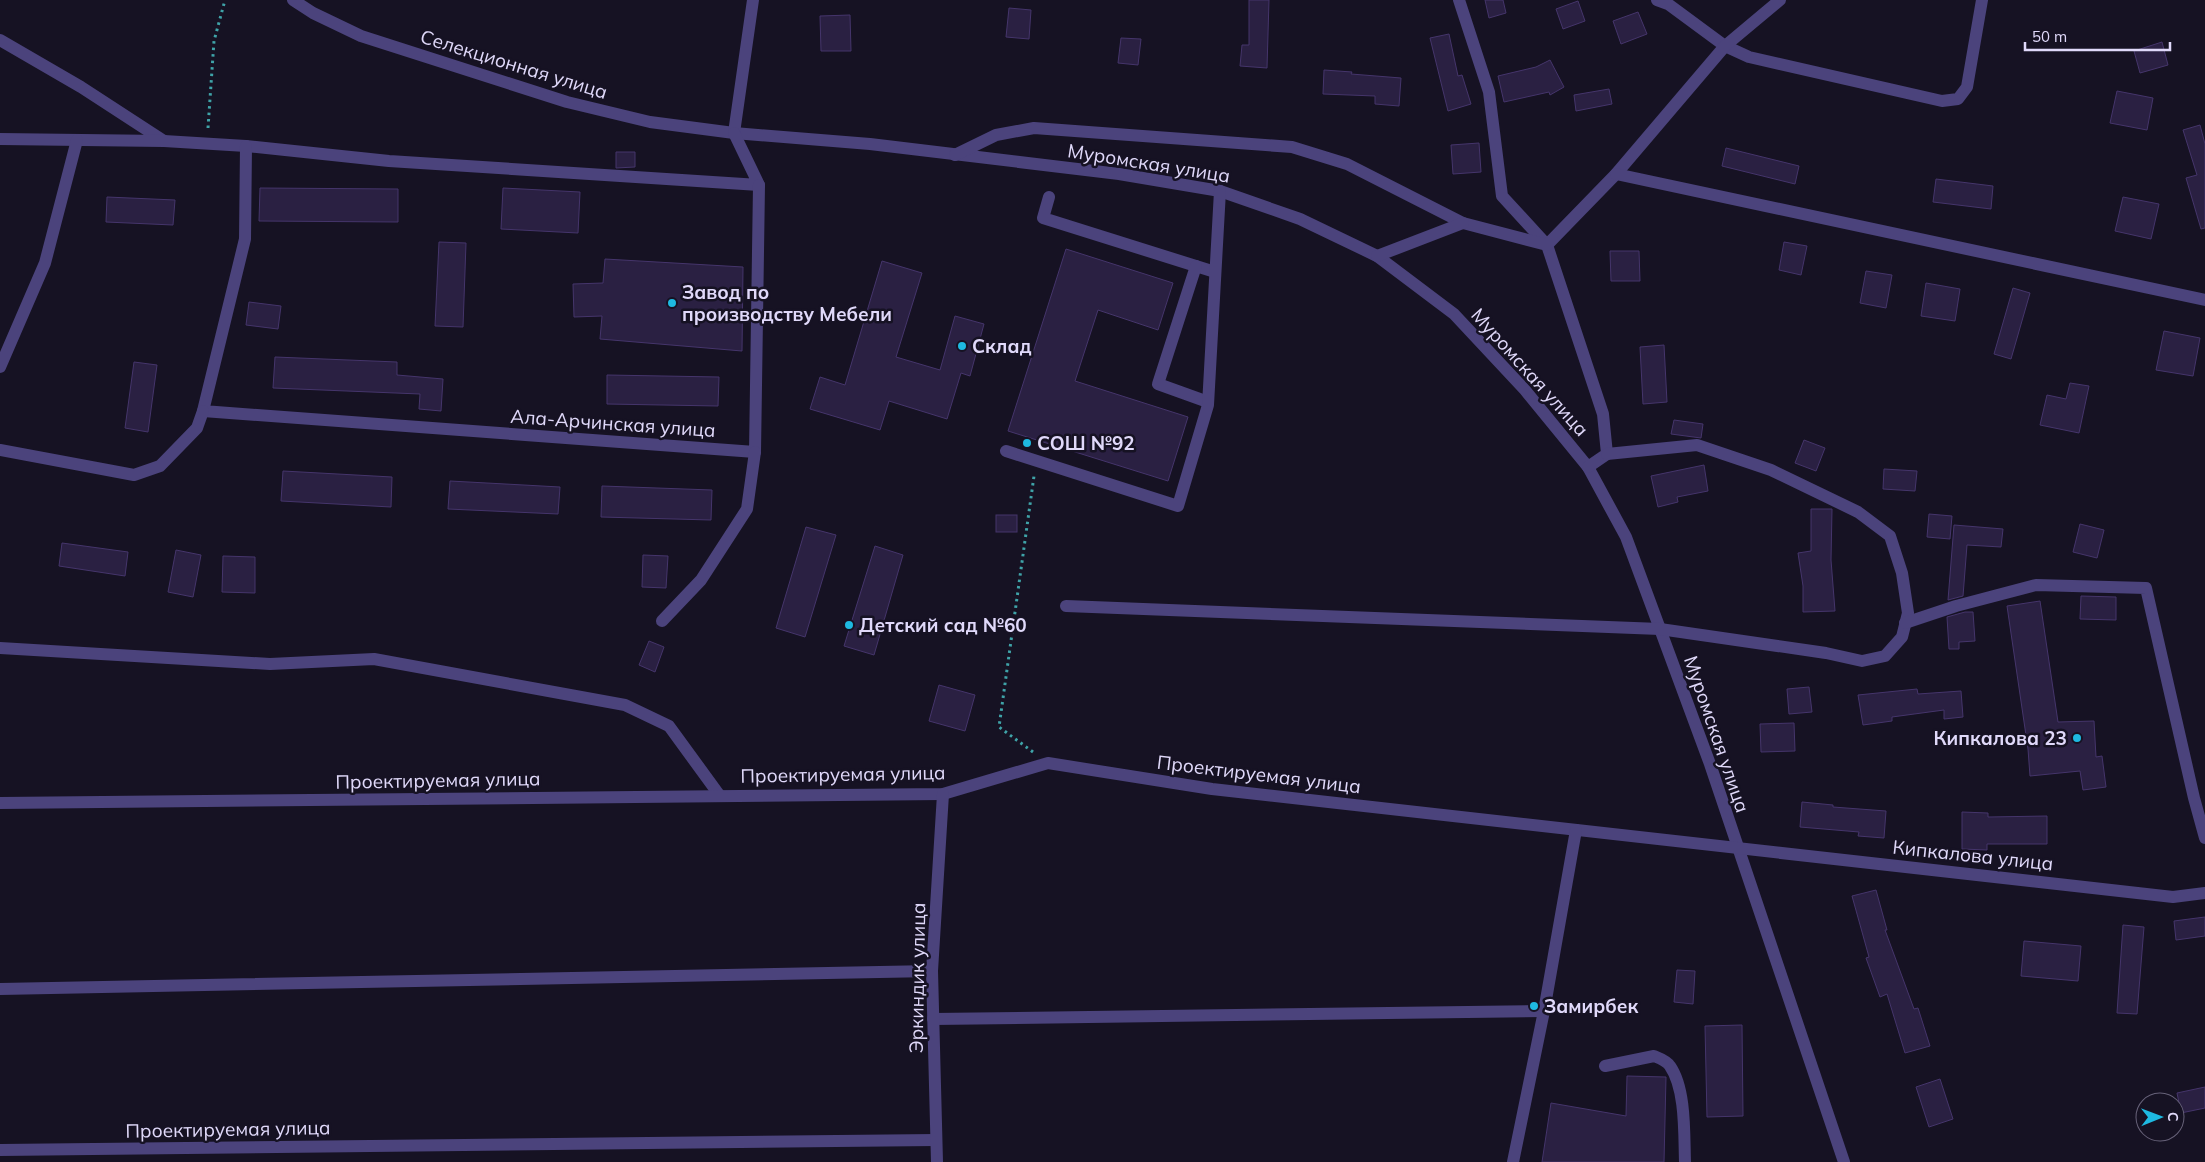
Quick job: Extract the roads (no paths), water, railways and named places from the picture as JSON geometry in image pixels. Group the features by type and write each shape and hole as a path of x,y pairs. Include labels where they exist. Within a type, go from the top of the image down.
{"street":[{"name":"Селекционная улица","path":"293,0 313,13 361,36 567,102 650,122 734,133"},
{"path":"662,621 701,580 747,509 755,452 759,185 734,133 753,0"},
{"path":"1459,0 1489,92 1502,196 1547,245 1603,414 1606,454"},
{"path":"1657,0 1668,4 1725,46 1749,58 1942,101 1958,98 1967,87 1982,0"},
{"path":"1547,245 1616,174 1725,46 1780,0"},
{"path":"0,40 81,87 164,141"},
{"path":"955,155 996,136 1034,128 1292,147 1347,164 1463,223 1547,245"},
{"name":"Муромская улица","path":"734,133 870,144 1119,174 1220,191 1300,219 1377,256 1454,314 1525,390 1588,467 1626,537 1710,764 1844,1162"},
{"path":"0,139 164,141 246,146 389,162 759,185"},
{"path":"0,367 46,263 77,140"},
{"path":"0,450 134,475 160,466 197,428 203,411 245,238 246,146"},
{"path":"1616,174 2205,300"},
{"path":"1006,451 1178,506 1208,402 1220,191"},
{"path":"1049,197 1043,218 1215,272"},
{"path":"1377,256 1463,223"},
{"path":"1196,266 1158,384 1208,402"},
{"name":"Ала-Арчинская улица","path":"203,411 755,452"},
{"path":"1066,606 1660,629 1862,661 1885,656 1902,637 1908,612 1902,573 1890,536 1858,512 1771,470 1698,445 1606,454 1588,467"},
{"path":"1905,623 1956,606 2036,585 2146,588 2191,789 2205,838"},
{"path":"0,648 270,664 374,659 625,705 669,726 720,796"},
{"name":"Проектируемая улица","path":"0,803 943,794 1048,763 1212,789 1737,847"},
{"name":"Эркиндик улица","path":"937,1162 932,971 943,794"},
{"path":"1514,1162 1544,1011 1576,830"},
{"name":"Кипкалова улица","path":"1737,847 2173,896 2205,893"},
{"path":"0,989 932,971"},
{"path":"933,1019 1544,1011"},
{"path":"1605,1066 1654,1056 1670,1064 1678,1085 1681,1101 1686,1162"},
{"name":"Проектируемая улица","path":"0,1150 936,1140"}],"place":[{"name":"Завод по производству Мебели","path":"672,303"},
{"name":"Склад","path":"962,346"},
{"name":"СОШ №92","path":"1027,443"},
{"name":"Детский сад №60","path":"849,625"},
{"name":"Кипкалова 23","path":"2077,738"},
{"name":"Замирбек","path":"1534,1006"}]}
